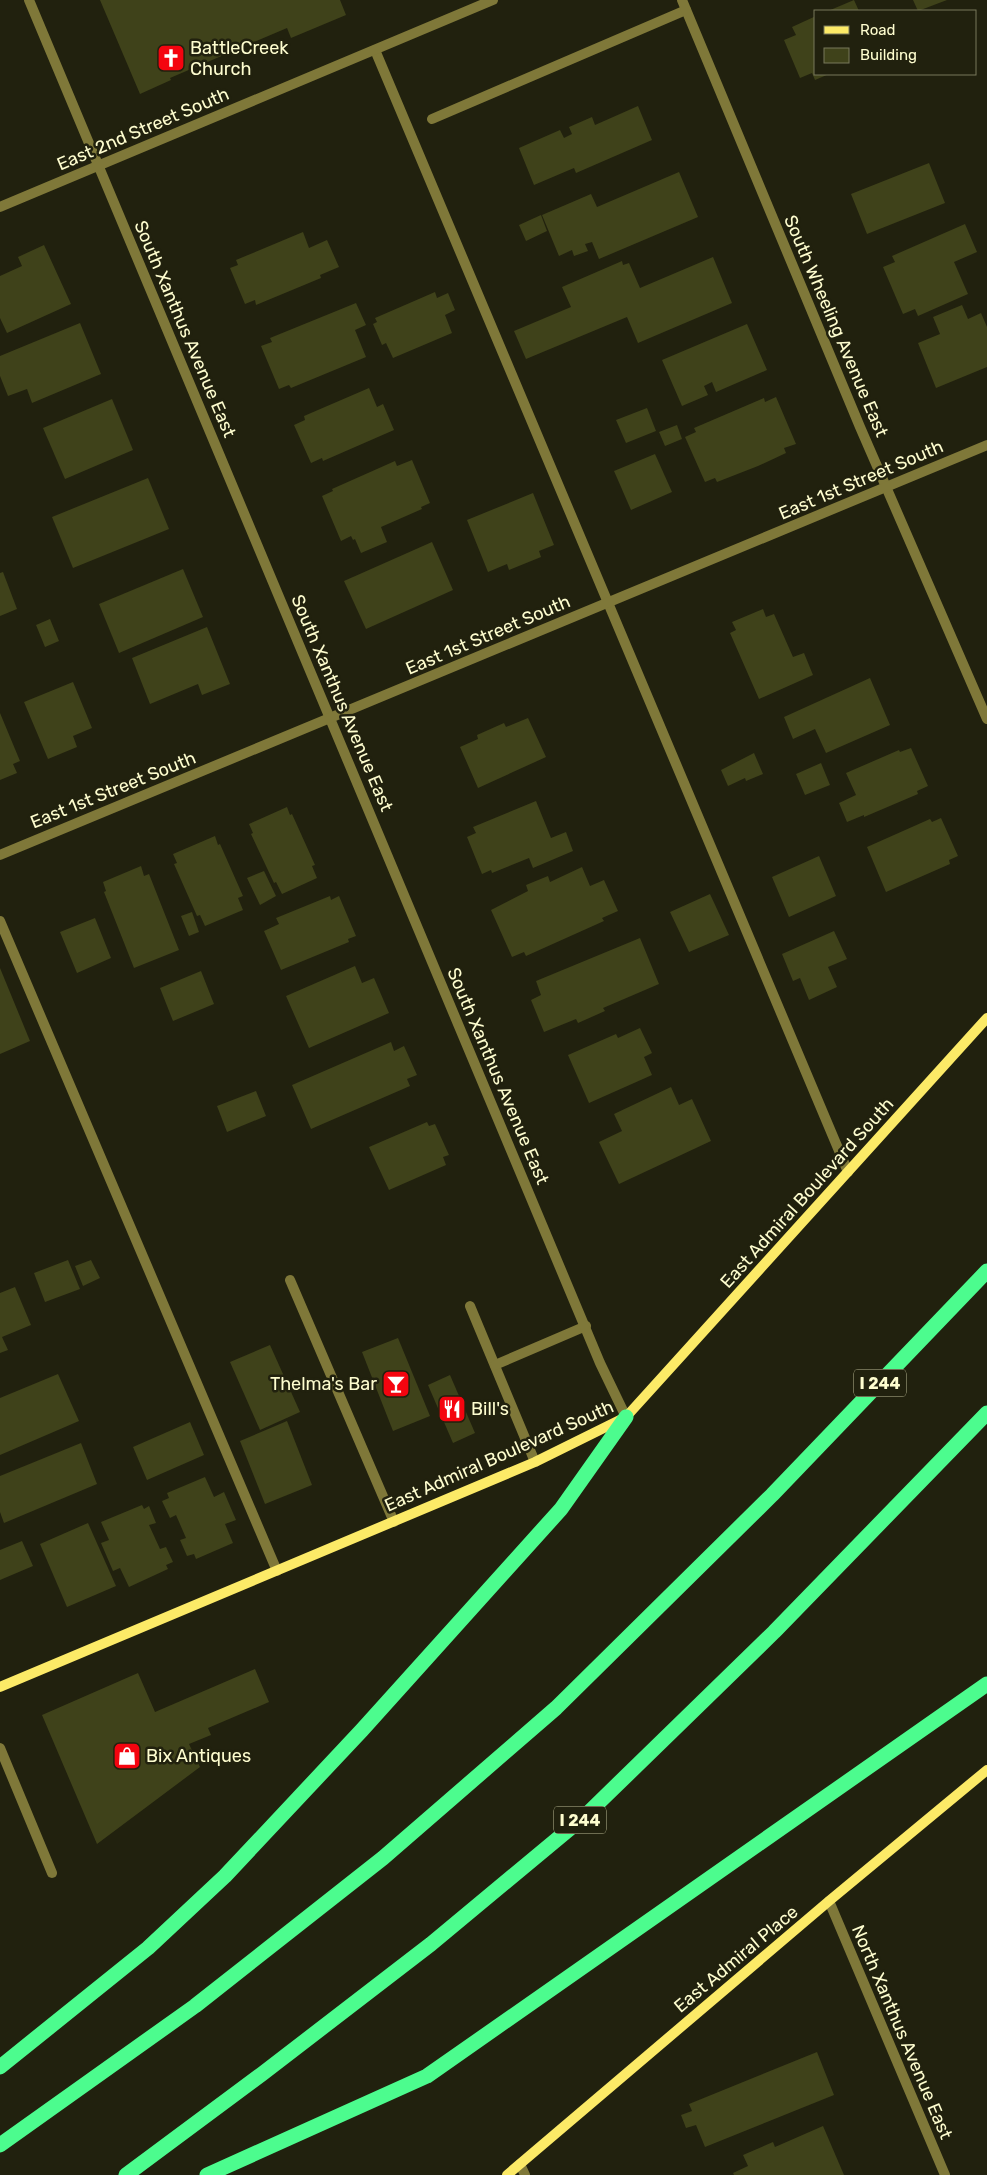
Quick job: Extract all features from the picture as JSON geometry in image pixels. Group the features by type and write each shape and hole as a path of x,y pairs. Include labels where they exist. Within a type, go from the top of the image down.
{"highway":[{"name":"I 244","path":"0,2145 195,2006 383,1858 556,1708 772,1495 987,1271"},
{"name":"I 244","path":"126,2175 262,2074 431,1944 585,1816 774,1632 987,1413"},
{"path":"0,2067 148,1948 226,1876 362,1730 561,1510 626,1417"},
{"path":"207,2175 427,2076 987,1684"}],"main road":[{"name":"East Admiral Boulevard South","path":"0,1687 535,1462 626,1417 987,1018"},
{"name":"East Admiral Place","path":"507,2175 829,1901 987,1770"}],"street":[{"name":"South Xanthus Avenue East","path":"29,0 586,1326 626,1417"},
{"name":"East 2nd Street South","path":"0,207 493,0"},
{"path":"432,119 684,5"},
{"name":"South Wheeling Avenue East","path":"684,5 886,488 987,719"},
{"path":"375,50 848,1172"},
{"name":"East 1st Street South","path":"0,855 886,488 987,444"},
{"path":"0,921 277,1571"},
{"path":"290,1280 394,1522"},
{"path":"470,1306 535,1462"},
{"path":"495,1365 586,1326"},
{"path":"0,1748 52,1872"},
{"name":"North Xanthus Avenue East","path":"829,1901 945,2175"},
{"path":"520,2164 525,2175"}],"building":[{"name":"BattleCreek Church","path":"100,0 340,0 346,15 291,38 287,28 170,78 171,80 140,94"},
{"path":"854,0 859,10 830,10"},
{"path":"913,0 947,0 921,10 918,10"},
{"path":"814,17 814,75 827,75 815,80 812,73 800,78 784,40 796,35 792,27"},
{"path":"638,106 652,140 576,173 574,168 534,185 519,148 560,130 564,138 572,134 569,127 592,117 595,125"},
{"path":"929,163 945,203 867,234 851,194"},
{"path":"679,172 698,217 599,259 592,242 585,244 588,251 574,256 572,250 559,256 542,215 591,194 597,207"},
{"path":"541,215 547,231 526,241 519,225"},
{"path":"965,224 977,252 954,262 968,294 918,316 915,309 903,314 883,267 895,262 892,256"},
{"path":"303,232 309,248 327,240 339,267 320,275 321,278 256,305 255,300 245,304 230,268 238,265 236,260"},
{"path":"44,245 71,304 7,333 0,318 0,276 22,266 18,257"},
{"path":"713,257 732,303 638,343 627,317 526,359 514,331 571,307 562,287 622,261 623,265 629,263 640,288"},
{"path":"435,292 437,298 448,293 455,310 445,315 452,333 393,358 386,343 382,345 373,324 377,322 375,318"},
{"path":"356,303 366,325 355,330 366,357 291,388 289,385 279,389 261,346 272,342 270,338"},
{"path":"962,305 968,319 981,313 987,327 987,367 936,388 918,343 940,334 933,317"},
{"path":"80,323 101,374 32,403 27,389 8,396 0,376 0,356"},
{"path":"747,324 767,370 716,392 712,382 704,386 708,395 682,406 662,360"},
{"path":"369,388 377,407 383,404 394,430 323,461 322,458 311,463 294,425 305,420 304,416"},
{"path":"776,397 796,444 784,448 786,453 758,466 717,482 715,478 705,482 685,437 696,432 694,428 764,398 765,402"},
{"path":"112,399 133,450 65,479 43,428"},
{"path":"647,408 656,431 626,443 616,420"},
{"path":"677,425 682,439 665,446 659,432"},
{"path":"655,454 672,492 631,510 614,471"},
{"path":"412,460 430,503 421,507 422,509 381,527 387,542 361,553 355,539 353,540 351,536 341,541 322,496 333,491 332,489 395,461 397,466"},
{"path":"148,478 169,529 73,568 52,517"},
{"path":"533,493 554,545 539,551 541,557 509,570 507,564 488,572 467,520"},
{"path":"432,542 453,590 366,629 344,581"},
{"path":"183,569 203,617 119,653 99,604"},
{"path":"3,572 17,609 0,616 0,573"},
{"path":"763,609 766,617 774,614 793,657 804,653 813,675 759,699 730,633 736,630 732,622"},
{"path":"50,619 59,641 45,647 36,625"},
{"path":"207,627 230,684 202,695 198,684 150,704 132,658"},
{"path":"870,678 890,725 826,753 815,729 793,739 784,717"},
{"path":"73,682 92,728 73,736 77,747 48,759 24,702"},
{"path":"0,713 20,761 13,764 17,773 0,780"},
{"path":"528,718 546,757 478,788 460,747 478,739 477,735 504,723 506,727"},
{"path":"911,748 928,786 917,791 918,794 864,817 864,815 847,822 839,803 856,795 846,773 899,750 900,752"},
{"path":"754,753 763,774 746,781 745,778 728,786 721,770"},
{"path":"821,763 830,785 805,795 796,774"},
{"path":"536,801 551,838 566,832 573,851 533,868 529,858 492,873 491,870 482,874 467,837 476,833 473,827"},
{"path":"287,807 315,865 312,866 317,878 282,894 276,882 274,883 251,834 253,833 249,824"},
{"path":"941,818 958,856 949,860 950,864 886,892 867,847 930,819 932,822"},
{"path":"215,836 243,896 238,898 243,910 205,926 200,915 197,916 174,864 177,863 173,854"},
{"path":"819,856 836,896 789,917 772,877"},
{"path":"141,866 144,876 149,874 179,950 134,968 104,892 106,891 103,882"},
{"path":"582,867 590,886 604,880 618,911 602,918 604,921 526,956 524,952 512,957 491,910 528,891 526,885 548,876 550,882"},
{"path":"264,871 276,896 260,905 247,878"},
{"path":"710,894 729,935 689,952 670,912"},
{"path":"330,896 331,900 339,896 356,936 348,939 349,942 281,970 264,931 279,924 276,918"},
{"path":"192,912 199,932 189,936 181,916"},
{"path":"95,918 111,958 77,973 60,932"},
{"path":"834,931 847,959 828,967 837,987 809,1000 800,978 793,981 782,954"},
{"path":"640,938 659,984 603,1008 605,1011 578,1023 576,1019 544,1032 531,1000 541,995 536,981"},
{"path":"355,966 362,983 374,978 389,1013 309,1048 286,996"},
{"path":"0,968 30,1041 0,1054"},
{"path":"201,971 214,1004 173,1021 160,988"},
{"path":"640,1028 652,1053 644,1057 652,1075 589,1103 568,1055 616,1034 618,1038"},
{"path":"391,1042 394,1051 404,1046 417,1075 407,1079 410,1086 311,1129 292,1085"},
{"path":"671,1087 679,1105 692,1099 711,1141 619,1184 599,1142 622,1131 614,1114"},
{"path":"256,1091 266,1116 227,1132 217,1106"},
{"path":"427,1122 429,1126 435,1124 449,1155 443,1157 446,1165 389,1190 369,1147"},
{"path":"68,1260 80,1289 45,1302 34,1273"},
{"path":"91,1260 100,1278 83,1286 75,1266"},
{"path":"15,1287 31,1325 2,1337 8,1350 0,1353 0,1293"},
{"name":"Thelma's Bar","path":"398,1338 430,1416 393,1431 362,1352"},
{"path":"270,1345 300,1412 260,1430 230,1362"},
{"path":"58,1374 79,1421 0,1455 0,1398"},
{"name":"Bill's","path":"450,1375 475,1433 453,1443 428,1385"},
{"path":"287,1421 312,1485 265,1504 240,1441"},
{"path":"190,1422 204,1455 147,1480 133,1447"},
{"path":"81,1443 97,1484 4,1523 0,1512 0,1476"},
{"path":"205,1477 214,1497 224,1492 236,1520 225,1524 233,1543 196,1559 194,1554 187,1556 180,1540 186,1538 176,1515 170,1518 162,1501 169,1498 167,1493"},
{"path":"142,1505 144,1509 149,1506 156,1523 149,1525 160,1549 166,1547 173,1562 166,1565 168,1569 129,1587 120,1568 113,1571 101,1543 109,1540 101,1522"},
{"path":"88,1523 116,1586 67,1607 40,1544"},
{"path":"22,1541 33,1566 0,1580 0,1550"},
{"name":"Bix Antiques","path":"255,1669 269,1702 208,1728 211,1735 189,1744 200,1767 97,1844 42,1715 138,1673 155,1712"},
{"path":"817,2052 834,2095 705,2147 696,2125 686,2128 681,2115 692,2111 689,2104"},
{"path":"823,2126 844,2175 734,2175 733,2173 748,2166 743,2155 773,2142 775,2147"}],"place":[{"name":"BattleCreek Church","path":"171,58"},
{"name":"Thelma's Bar","path":"396,1384"},
{"name":"Bill's","path":"452,1409"},
{"name":"Bix Antiques","path":"127,1756"}]}
